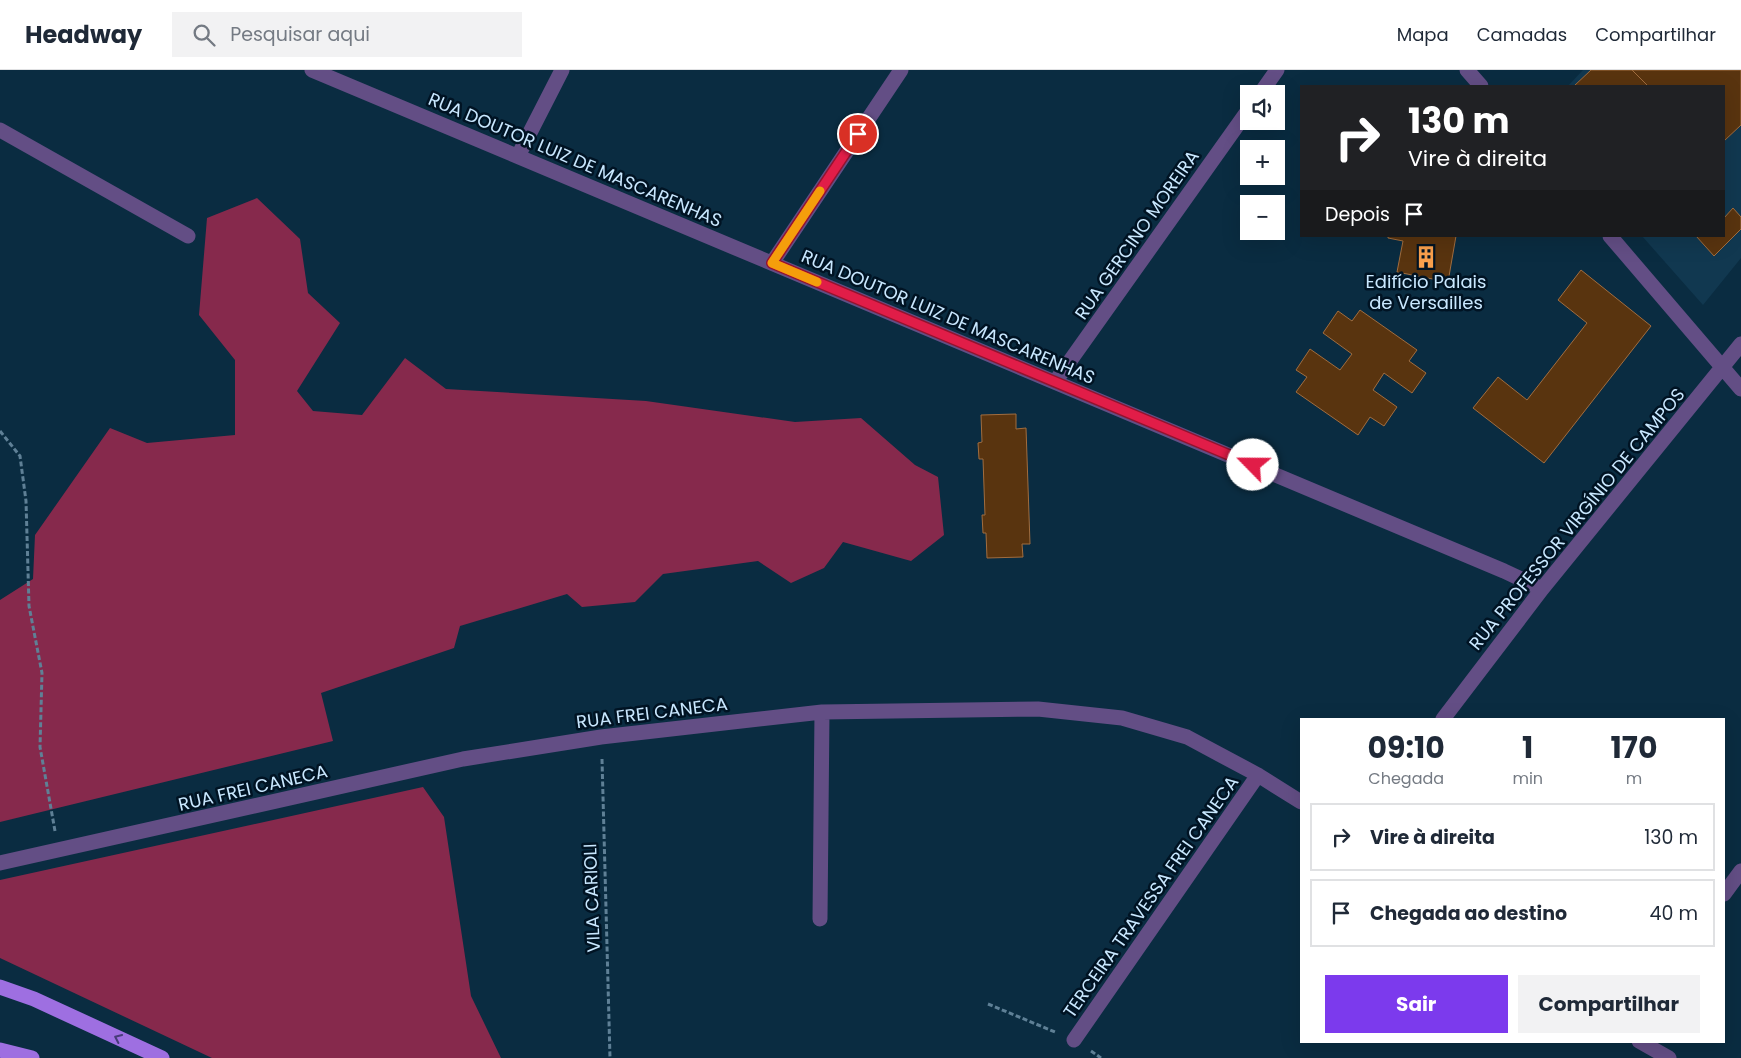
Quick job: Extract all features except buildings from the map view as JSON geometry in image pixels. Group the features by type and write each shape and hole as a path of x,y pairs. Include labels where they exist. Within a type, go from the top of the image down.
{"main road":[{"path":"0,987 34,999 162,1058"},
{"path":"0,1050 32,1058"}],"street":[{"name":"RUA DOUTOR LUIZ DE MASCARENHAS","path":"312,70 1504,571 1542,589"},
{"path":"518,156 562,70"},
{"path":"772,263 901,70"},
{"path":"1266,85 1277,70"},
{"path":"1467,70 1480,85"},
{"name":"RUA GERCINO MOREIRA","path":"1055,382 1240,122"},
{"path":"0,130 188,236"},
{"path":"1611,237 1741,389"},
{"name":"RUA PROFESSOR VIRGÍNIO DE CAMPOS","path":"1444,718 1542,589 1741,344"},
{"name":"RUA FREI CANECA","path":"0,863 463,759 601,737 822,712 1038,709 1122,718 1187,737 1258,775 1300,801"},
{"path":"820,919 822,712"},
{"name":"TERCEIRA TRAVESSA FREI CANECA","path":"1074,1040 1258,775"},
{"path":"1725,893 1741,871"},
{"path":"1642,1043 1668,1058"}],"path":[{"path":"0,431 20,456 26,501 29,606 42,673 40,747 58,851"},
{"name":"VILA CARIOLI","path":"601,737 610,1058"},
{"path":"988,1004 1074,1040 1101,1058"}],"shaded area":[{"path":"1583,70 1741,70 1741,258 1703,305 1643,237 1725,237 1725,85 1569,85"},
{"path":"257,198 300,239 308,293 340,323 297,391 313,411 362,415 405,358 446,389 646,401 795,422 861,418 915,465 938,477 944,535 911,561 843,542 824,568 791,583 758,561 663,574 635,602 582,607 567,594 460,626 454,648 321,693 333,741 0,822 0,600 33,579 35,535 110,428 147,443 235,435 235,360 199,315 207,218"},
{"path":"423,787 444,817 471,996 501,1058 212,1058 0,958 0,880"}],"slow traffic":[{"path":"817,282 772,263 820,191"}],"place":[{"name":"Edifício Palais de Versailles","path":"1426,257"}],"route":[{"path":"858,134 772,263 1253,465"}]}
